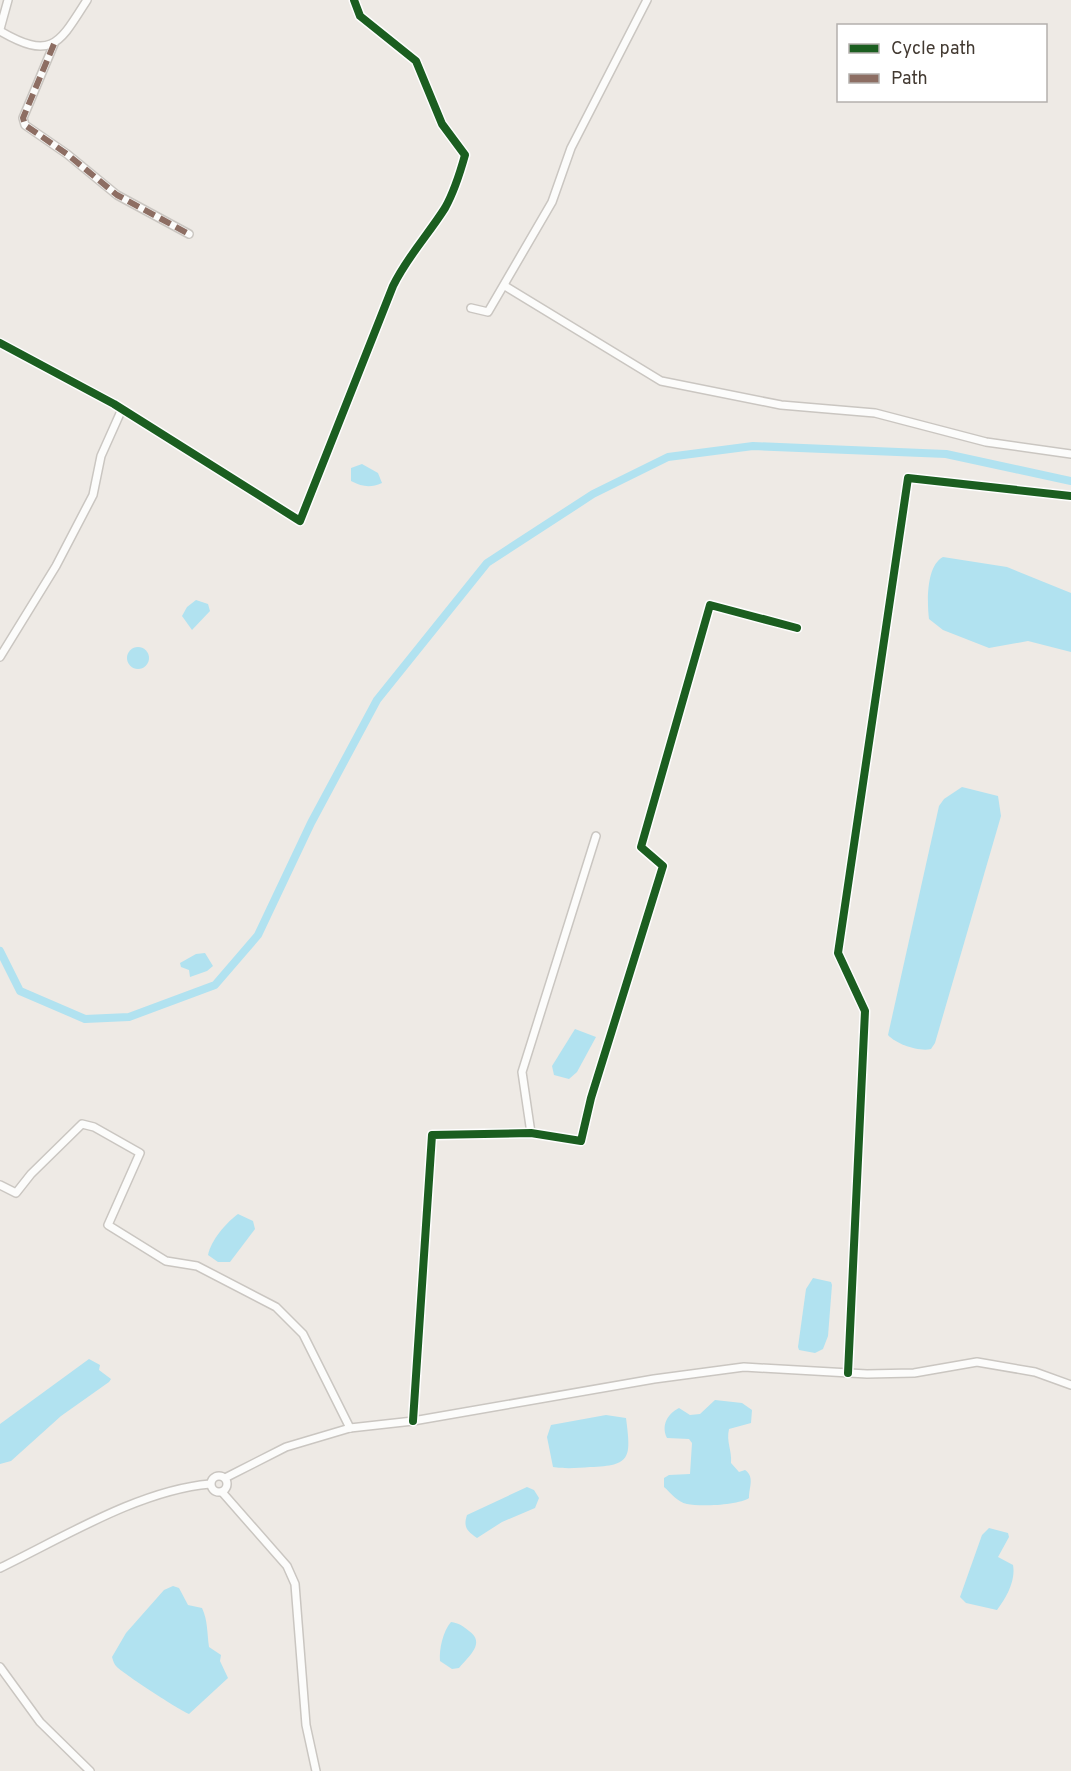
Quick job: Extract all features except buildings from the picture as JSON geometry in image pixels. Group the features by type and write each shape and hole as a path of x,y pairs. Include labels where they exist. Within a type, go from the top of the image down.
{"street":[{"path":"8,0 0,30 38,47 54,44"},
{"path":"87,0 66,34 54,44 23,118 25,125 67,154 117,195 189,234"},
{"path":"0,343 122,409 300,521 393,286 404,263 446,206 465,155 442,124 416,61 360,16 354,0"},
{"path":"471,308 488,312 505,286 535,228 552,202 571,148 647,0"},
{"path":"505,286 661,381 781,405 875,413 986,442 1071,454"},
{"path":"0,657 56,566 93,495 101,456 122,409"},
{"path":"848,1373 865,1011 838,953 908,478 1071,496"},
{"path":"413,1421 432,1135 531,1133 580,1141 663,866 641,847 710,605 797,628"},
{"path":"531,1133 522,1072 596,836"},
{"path":"0,1185 16,1194 32,1174 82,1124 94,1127 140,1153 108,1225 166,1261 197,1266 276,1307 303,1334 350,1428"},
{"path":"0,1568 147,1498 181,1487 210,1484 216,1476 225,1478 286,1447 350,1428 413,1421 654,1379 744,1367 848,1373 914,1373 977,1362 1035,1372 1071,1385"},
{"path":"210,1484 215,1492 222,1492 227,1488 225,1478"},
{"path":"222,1492 287,1566 295,1584 306,1725 316,1771"},
{"path":"0,1667 40,1722 90,1771"}],"water":[{"path":"362,464 378,473 382,483 366,486 351,481 351,468"},
{"path":"943,557 1007,567 1071,593 1071,652 1028,641 989,648 943,630 929,619 928,603 933,568"},
{"path":"196,600 208,604 210,611 192,630 182,616 187,607"},
{"path":"138,647 146,650 149,658 146,666 138,669 130,666 127,658 130,650"},
{"path":"962,787 998,796 1001,816 935,1043 931,1049 926,1050 902,1044 888,1035 939,806 944,799"},
{"path":"205,953 213,966 207,971 190,977 189,970 181,967 180,963 196,954"},
{"path":"575,1029 596,1037 577,1072 569,1079 554,1075 552,1066"},
{"path":"238,1214 253,1221 255,1229 230,1262 218,1262 208,1255 212,1244 220,1232"},
{"path":"813,1278 831,1282 832,1285 828,1336 823,1349 815,1353 799,1350 798,1347 806,1289"},
{"path":"89,1359 100,1365 99,1370 111,1379 109,1382 61,1416 11,1461 0,1464 0,1424"},
{"path":"715,1400 742,1403 752,1410 751,1423 729,1429 728,1434 731,1463 739,1472 745,1470 750,1476 749,1498 719,1505 683,1503 664,1487 664,1478 669,1475 690,1474 692,1443 689,1439 667,1438 665,1425 668,1417 679,1408 690,1415 700,1414"},
{"path":"606,1415 626,1418 628,1450 626,1457 614,1464 604,1466 553,1467 547,1437 551,1425"},
{"path":"527,1487 534,1490 539,1498 535,1508 502,1522 477,1538 468,1531 465,1523 467,1515"},
{"path":"989,1528 1008,1533 1009,1537 998,1557 1013,1565 1014,1571 1007,1595 997,1610 966,1603 960,1597 982,1535"},
{"path":"173,1586 179,1588 188,1605 202,1608 209,1647 221,1655 220,1661 228,1678 189,1714 121,1670 115,1665 112,1657 126,1633 164,1590"},
{"path":"451,1622 465,1628 476,1640 476,1645 467,1659 459,1668 452,1669 440,1661 444,1635"}],"waterway":[{"path":"0,951 20,991 85,1019 129,1017 215,985 258,935 311,823 377,700 487,563 593,494 668,457 753,446 946,454 1071,481"}],"marked path":[{"path":"54,44 23,118 25,125 67,154 117,195 189,234"}],"cycle path":[{"path":"0,343 114,404 300,521 393,286 445,208 457,182 465,155 442,124 416,61 360,16 354,0"},
{"path":"848,1373 865,1011 838,953 908,478 1071,496"},
{"path":"413,1421 432,1135 531,1133 581,1141 591,1098 663,866 641,847 710,605 797,628"}]}
